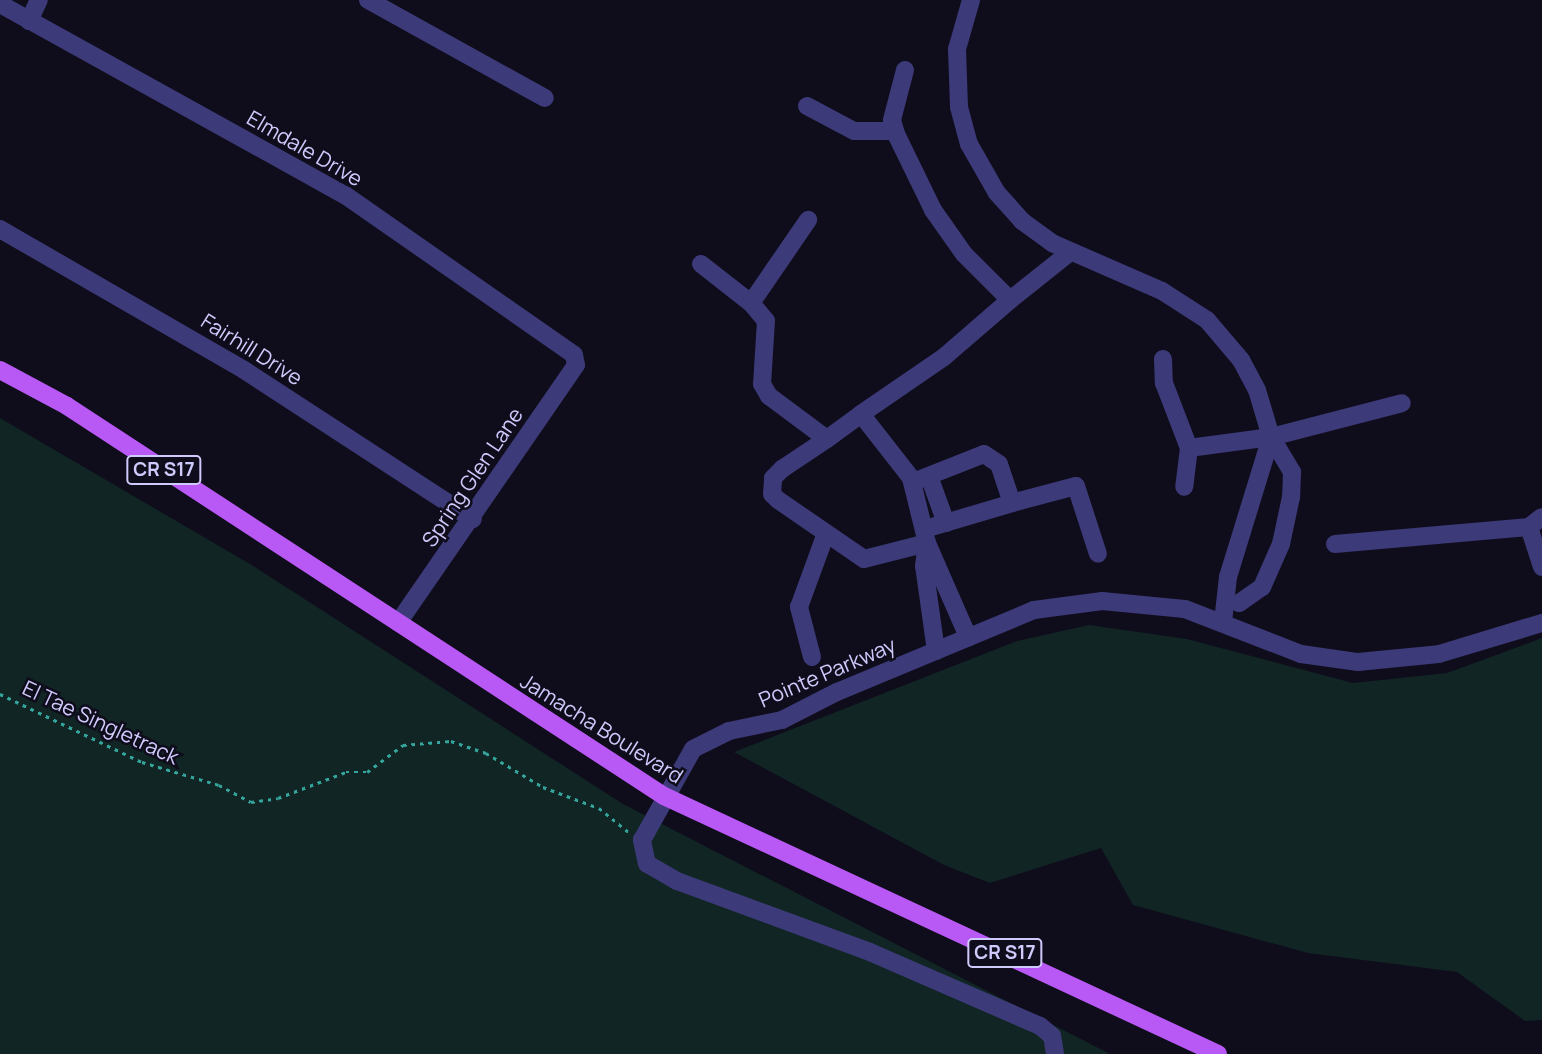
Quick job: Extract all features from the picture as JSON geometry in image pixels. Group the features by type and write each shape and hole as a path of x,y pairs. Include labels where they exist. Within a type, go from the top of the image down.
{"main road":[{"name":"Jamacha Boulevard","path":"0,370 67,406 664,796 1217,1054"}],"street":[{"path":"30,21 38,0"},
{"path":"368,0 545,98"},
{"path":"971,0 961,30 956,68 959,107 969,144 986,178 1009,208 1037,233 1069,253 1162,291 1207,320 1241,360 1256,390 1271,438 1292,472 1291,496 1239,603 1223,622"},
{"name":"Elmdale Drive","path":"0,4 345,195 574,355"},
{"path":"905,70 894,111 895,131 933,210 964,254 1010,300"},
{"path":"807,106 854,131 895,131"},
{"path":"751,303 808,220"},
{"name":"Fairhill Drive","path":"0,229 244,370 473,519"},
{"path":"1069,253 944,357 782,469 771,487 778,500 825,536 864,559 926,536 946,523 1076,486 1098,554"},
{"path":"701,264 751,303 766,321 762,384 769,396 827,439"},
{"name":"Spring Glen Lane","path":"398,623 473,519 576,365 574,355"},
{"path":"1163,359 1164,383 1189,448 1184,487"},
{"path":"1189,448 1271,438 1402,403"},
{"path":"860,414 921,479 946,523"},
{"path":"1223,622 1228,577 1271,438"},
{"path":"921,479 984,454 991,455 999,464 1012,503"},
{"path":"921,479 926,536 923,554 936,650"},
{"path":"1335,544 1535,522 1542,566"},
{"path":"812,657 799,607 825,536"},
{"path":"926,536 968,638"},
{"path":"927,589 946,582"},
{"name":"Pointe Parkway","path":"642,840 664,796 693,749 729,732 782,720 936,650 1034,610 1102,601 1185,609 1301,654 1357,662 1439,654 1542,623"},
{"path":"642,840 647,864 667,875 870,952 1040,1026 1052,1036 1055,1054"}],"path":[{"name":"El Tae Singletrack","path":"0,694 142,762 219,785 251,802 278,798 346,772 367,772 403,745 451,740 486,752 543,787 599,808 642,840"}],"green space":[{"path":"0,418 250,564 623,804 1110,1054 0,1054"},
{"path":"1089,625 1187,639 1353,683 1447,673 1542,638 1542,1020 1525,1021 1457,972 1308,953 1133,905 1101,848 990,883 944,865 734,752 1017,641"}]}
